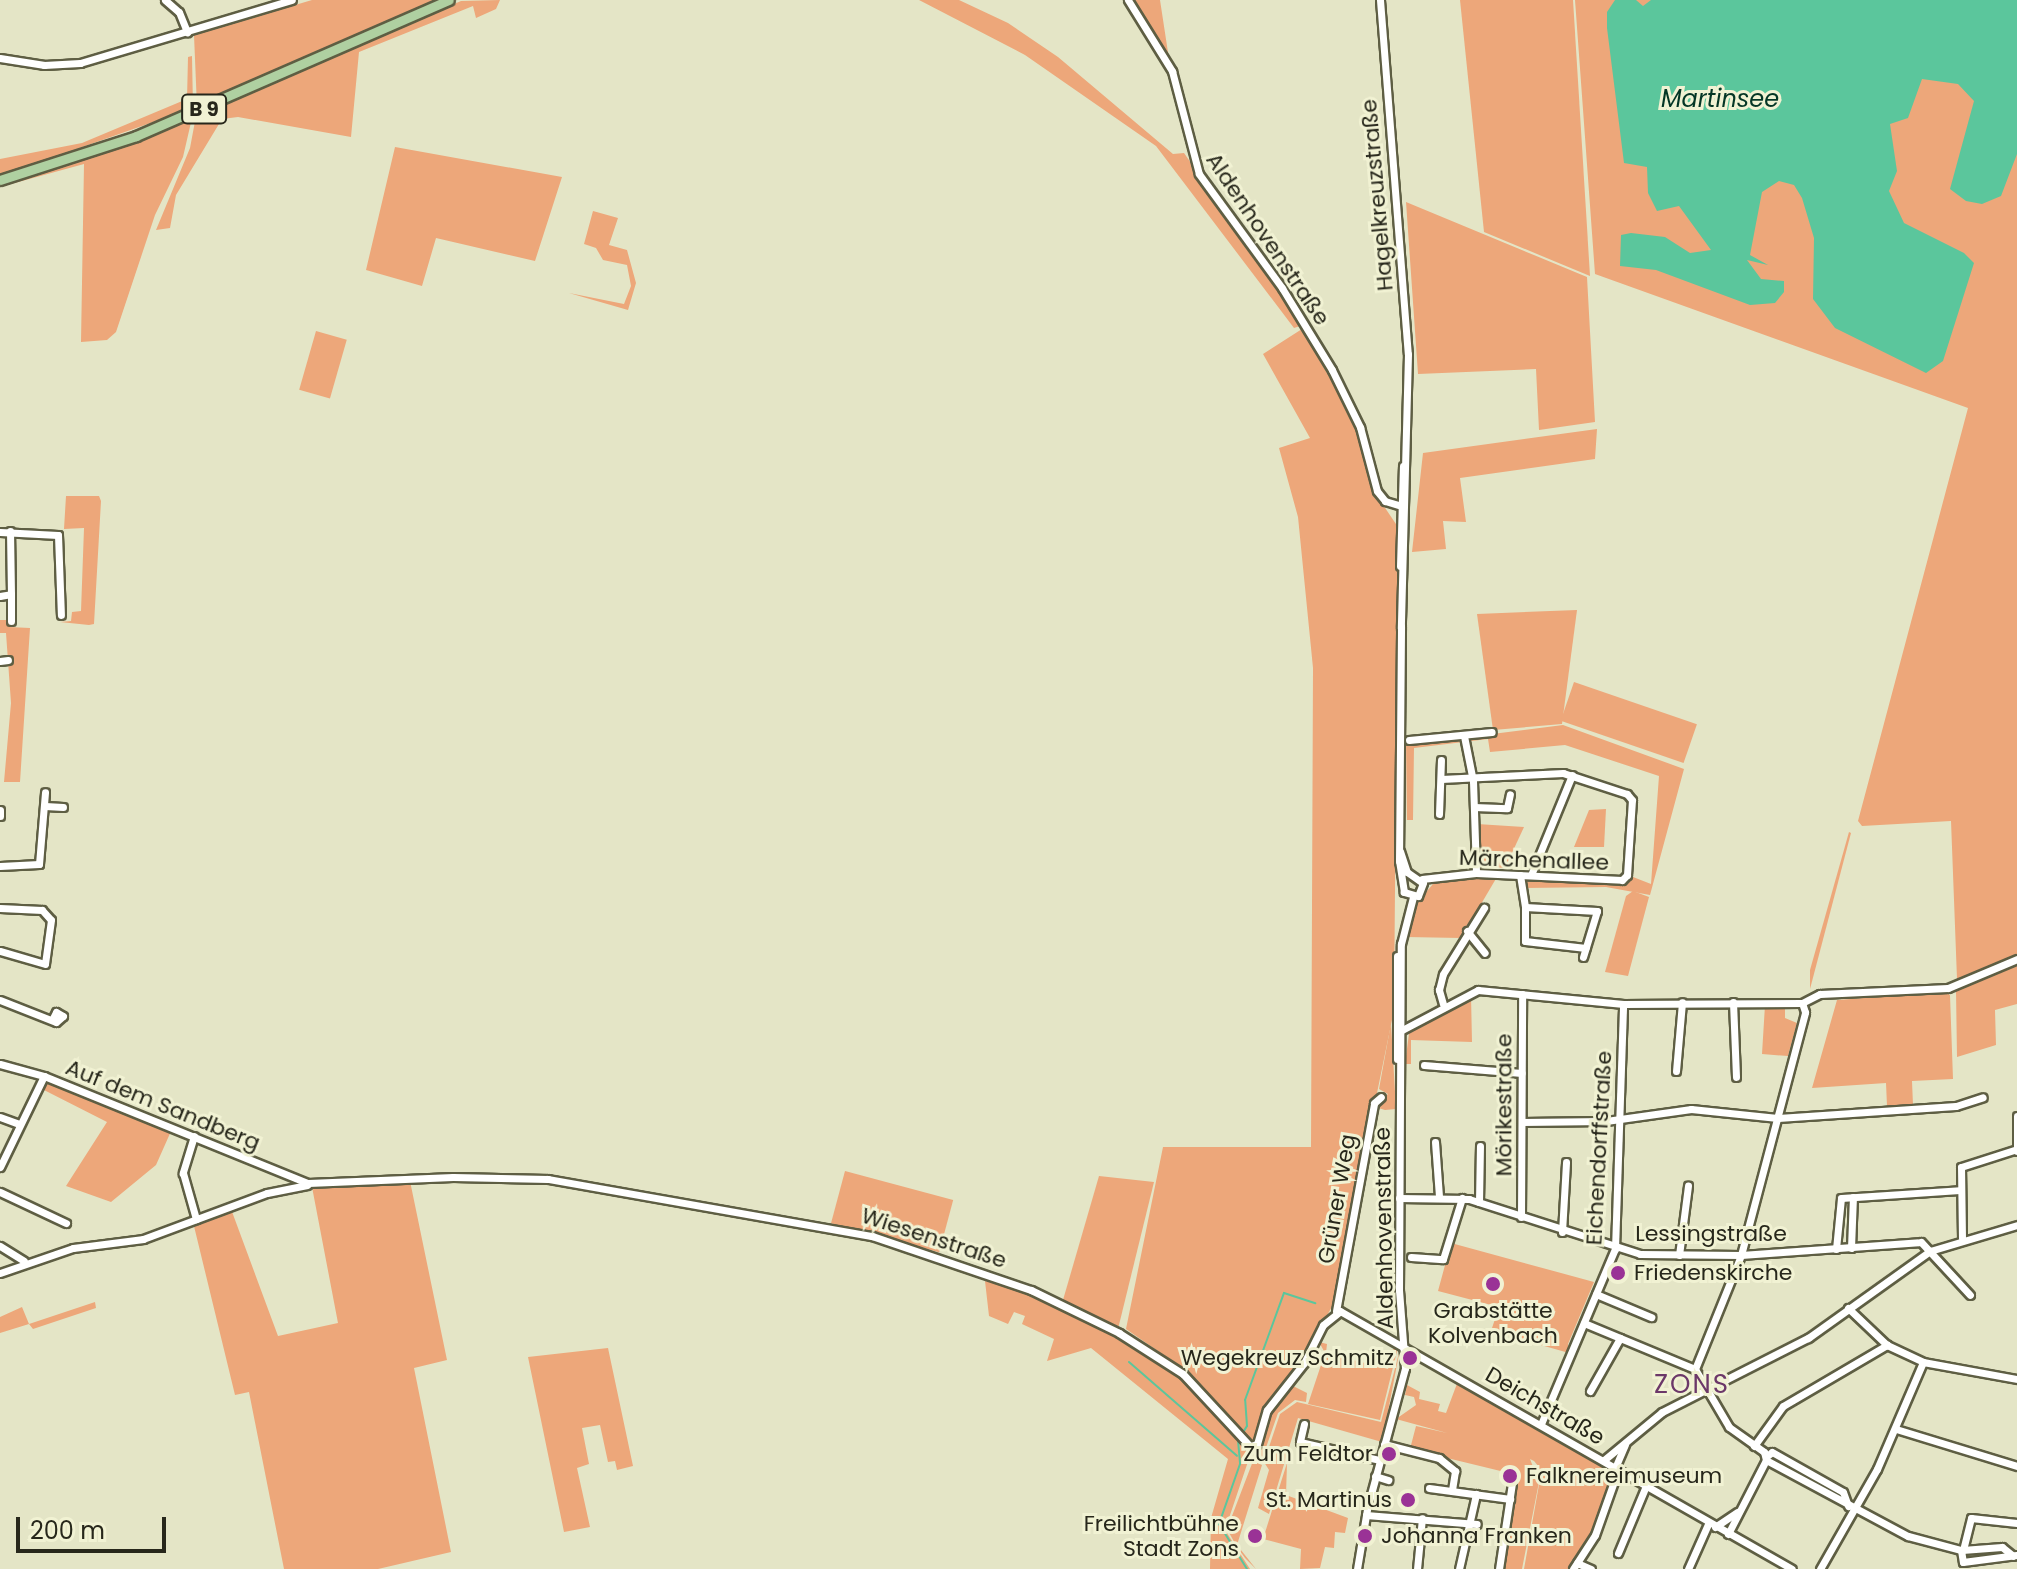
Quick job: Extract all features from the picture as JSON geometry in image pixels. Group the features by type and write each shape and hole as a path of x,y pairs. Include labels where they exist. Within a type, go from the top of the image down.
{"main road":[{"name":"B 9","path":"0,180 136,136 449,0"}],"street":[{"path":"165,0 179,12 187,32"},
{"path":"0,58 44,65 80,63 292,0"},
{"name":"Aldenhovenstraße","path":"1128,0 1172,71 1199,174 1282,288 1332,370 1360,427 1377,491 1385,501 1404,508"},
{"name":"Hagelkreuzstraße","path":"1380,0 1408,386 1404,508"},
{"path":"1399,1016 1396,995 1398,930 1410,896 1400,851 1404,508"},
{"path":"10,531 11,621"},
{"path":"0,532 58,535 61,615"},
{"path":"0,596 11,594"},
{"path":"1409,740 1492,732"},
{"path":"1464,736 1473,781 1476,873"},
{"path":"1439,814 1441,760"},
{"path":"1441,779 1473,781 1572,775 1531,875"},
{"name":"Märchenallee","path":"1410,896 1423,883 1476,873 1625,879 1631,797 1572,775"},
{"path":"0,866 39,864 45,792"},
{"path":"1474,807 1507,808 1510,794"},
{"path":"45,806 63,807"},
{"path":"0,810 0,816"},
{"path":"1520,875 1525,907 1525,941 1585,952 1598,900"},
{"path":"1408,877 1423,883"},
{"name":"Aldenhovenstraße","path":"1400,1109 1402,933 1410,896"},
{"path":"1525,907 1597,911"},
{"path":"0,908 42,910 51,920 45,964 0,951"},
{"path":"1443,1004 1441,980 1467,931 1484,908"},
{"path":"1467,931 1485,953"},
{"path":"1402,1030 1443,1004 1478,990 1623,1004 1802,1003 1820,994 1948,988 2017,959"},
{"name":"Mörikestraße","path":"1521,1217 1522,994"},
{"path":"0,1000 53,1018"},
{"path":"1676,1071 1682,1002"},
{"path":"1733,1002 1736,1077"},
{"path":"1695,1369 1741,1255 1805,1012 1802,1003"},
{"name":"Eichendorffstraße","path":"1541,1424 1615,1249 1623,1004"},
{"path":"1399,1016 1425,1014"},
{"path":"1399,1016 1413,1021"},
{"name":"Aldenhovenstraße","path":"1357,1569 1375,1476 1405,1368 1406,1345 1400,1310 1402,1030 1399,1016"},
{"name":"Auf dem Sandberg","path":"0,1064 44,1076 310,1184"},
{"path":"1424,1065 1522,1073"},
{"path":"0,1165 44,1076"},
{"name":"Grüner Weg","path":"1336,1311 1371,1116 1381,1097"},
{"path":"1522,1122 1619,1118 1691,1109 1778,1118 1968,1102 1983,1097"},
{"path":"1962,1238 1961,1167 2017,1150 2017,1116"},
{"path":"0,1117 19,1124"},
{"path":"194,1136 183,1173 196,1219"},
{"path":"1435,1142 1439,1197"},
{"path":"1479,1202 1480,1146"},
{"path":"1562,1232 1566,1162"},
{"name":"Wiesenstraße","path":"310,1184 429,1177 548,1179 863,1233 1031,1290 1122,1335 1183,1374 1250,1446 1257,1444 1273,1400 1336,1311"},
{"path":"0,1273 24,1261 73,1248 143,1239 196,1219 310,1184"},
{"path":"1679,1255 1688,1186"},
{"path":"1836,1249 1838,1200 1960,1190"},
{"path":"0,1192 66,1223"},
{"path":"1851,1248 1853,1197"},
{"name":"Lessingstraße","path":"1399,1198 1462,1198 1479,1202 1615,1249 1679,1255 1741,1255 1914,1241 1930,1251"},
{"path":"1411,1257 1443,1259 1462,1198"},
{"path":"1604,1460 1662,1412 1801,1342 1930,1251 1962,1238 2017,1225"},
{"path":"0,1246 24,1261"},
{"path":"1930,1251 1970,1295"},
{"path":"1596,1294 1651,1317"},
{"path":"1848,1308 1887,1345 1923,1362 2017,1379"},
{"path":"1336,1311 1406,1345"},
{"path":"1584,1323 1695,1369 1729,1427 1766,1458"},
{"path":"1590,1391 1620,1338"},
{"name":"Deichstraße","path":"1406,1345 1417,1356 1792,1569"},
{"path":"1754,1446 1783,1406 1887,1345"},
{"path":"1405,1368 1417,1356"},
{"path":"1820,1569 1896,1429 1923,1362"},
{"path":"1304,1424 1300,1442 1379,1460"},
{"path":"1896,1429 2017,1464"},
{"path":"1591,1569 1575,1566 1595,1535 1628,1439"},
{"path":"1384,1444 1439,1458 1455,1471 1452,1491"},
{"path":"1728,1534 1766,1458 1772,1452 1843,1492 1851,1507 1908,1536 1962,1550 2002,1547 2015,1555"},
{"path":"1375,1476 1388,1480"},
{"path":"1499,1569 1512,1483"},
{"path":"1429,1488 1510,1499"},
{"path":"1618,1553 1645,1488"},
{"path":"1459,1569 1474,1524 1476,1494"},
{"path":"1688,1569 1712,1526 1738,1511"},
{"path":"1366,1515 1474,1524"},
{"path":"1417,1569 1422,1518"},
{"path":"2015,1555 1989,1564 1963,1562 1962,1550 1971,1518 2017,1523"},
{"path":"1773,1569 1777,1561"}],"shaded area":[{"path":"312,0 436,0 197,107 194,35"},
{"path":"500,0 496,9 476,18 473,6 359,52 351,137 238,117 222,119 176,195 170,228 156,230 190,148 196,116 461,1"},
{"path":"919,0 959,0 1008,23 1058,57 1173,154 1184,153 1303,325 1294,328 1156,146 1025,55"},
{"path":"1132,0 1160,0 1169,59 1140,11"},
{"path":"1460,0 1573,0 1590,276 1484,232"},
{"path":"1575,0 2017,0 2017,956 1957,979 1951,821 1862,826 1858,821 1968,408 1595,274"},
{"path":"192,56 193,108 0,176 0,159 82,143 187,99 188,57"},
{"path":"192,118 183,157 155,215 116,332 107,340 81,342 84,164 0,187"},
{"path":"395,147 562,177 535,261 436,238 422,286 366,270"},
{"path":"1406,202 1587,277 1595,422 1539,430 1536,369 1418,374"},
{"path":"593,211 618,218 609,245 627,250 636,283 628,310 569,293 624,304 631,286 627,265 603,260 596,248 584,244"},
{"path":"1302,329 1355,422 1377,496 1398,527 1394,1010 1334,1303 1300,1364 1265,1411 1225,1530 1250,1569 1210,1569 1211,1518 1228,1459 1091,1348 1047,1361 1054,1339 1022,1324 1025,1316 1014,1312 1008,1324 989,1316 985,1281 1037,1295 1119,1333 1185,1382 1240,1432 1178,1365 1126,1329 1163,1147 1311,1147 1313,668 1298,517 1279,448 1310,438 1263,354"},
{"path":"316,331 347,340 330,398 299,390"},
{"path":"1597,429 1595,459 1460,478 1466,522 1443,521 1446,549 1412,552 1423,453"},
{"path":"66,496 99,496 101,501 94,624 89,625 60,622 71,621 72,612 81,611 84,528 64,529"},
{"path":"1577,610 1562,724 1493,730 1477,614"},
{"path":"0,620 8,620 9,627 30,628 20,782 4,782 11,703 6,633 0,633"},
{"path":"1574,682 1697,724 1684,763 1561,721"},
{"path":"1563,725 1684,769 1650,895 1606,887 1525,888 1527,881 1624,883 1633,877 1651,884 1659,776 1565,745 1490,752 1488,739 1414,748 1413,820 1407,820 1406,741 1413,744"},
{"path":"1606,809 1604,847 1574,847 1589,810"},
{"path":"1477,824 1524,827 1505,868 1479,866"},
{"path":"1851,833 1810,989 1810,970"},
{"path":"1462,875 1497,877 1461,938 1406,937 1415,905 1433,884"},
{"path":"1633,891 1649,897 1628,976 1605,972 1626,896"},
{"path":"2017,963 2017,1004 1995,1010 1996,1045 1957,1057 1956,991"},
{"path":"1945,992 1950,995 1953,1079 1912,1081 1913,1105 1887,1106 1886,1083 1812,1088 1837,1000"},
{"path":"1471,995 1472,1042 1411,1040 1411,1064 1405,1064 1410,1026"},
{"path":"1765,1005 1785,1005 1785,1018 1797,1023 1788,1056 1762,1054"},
{"path":"1391,1023 1396,1109 1385,1110 1375,1107 1388,1094 1379,1089"},
{"path":"44,1078 172,1129 156,1165 111,1202 66,1186 107,1122 42,1089"},
{"path":"845,1171 953,1200 939,1252 831,1223"},
{"path":"1099,1176 1154,1182 1118,1329 1063,1300"},
{"path":"410,1181 447,1360 414,1368 451,1552 378,1569 284,1569 249,1392 235,1395 193,1222 231,1209 278,1336 338,1323 312,1187"},
{"path":"1451,1243 1594,1282 1568,1344 1569,1353 1491,1331 1499,1307 1438,1291"},
{"path":"95,1302 96,1308 33,1329 29,1324"},
{"path":"22,1307 29,1324 0,1333 0,1317"},
{"path":"1319,1342 1327,1344 1326,1353 1388,1369 1395,1344 1398,1347 1380,1420 1308,1404 1325,1353"},
{"path":"608,1348 633,1466 617,1470 615,1461 608,1462 600,1425 582,1428 589,1464 577,1468 590,1527 564,1532 528,1357"},
{"path":"1400,1349 1382,1442 1298,1418 1269,1514 1258,1508 1269,1470 1264,1462 1280,1414 1297,1402 1381,1422"},
{"path":"1458,1381 1613,1471 1593,1533 1570,1569 1524,1569 1540,1479 1539,1467 1534,1461 1530,1459 1539,1482 1522,1569 1502,1569 1517,1475 1410,1449 1416,1426 1447,1433 1396,1419 1416,1405 1414,1397 1405,1395 1407,1385 1420,1392 1419,1399 1440,1404 1438,1411 1446,1413"},
{"path":"1291,1385 1307,1393 1306,1402 1295,1400 1278,1413 1262,1459 1259,1446 1267,1414"},
{"path":"1253,1461 1262,1465 1237,1545 1256,1569 1237,1547 1227,1529"},
{"path":"1287,1463 1286,1495 1348,1518 1345,1533 1335,1532 1334,1548 1325,1547 1320,1568 1300,1569 1301,1549 1263,1539"}],"water":[{"name":"Martinsee","path":"1615,0 1636,0 1643,6 1651,0 2017,0 2017,154 2001,196 1982,204 1966,201 1950,189 1974,101 1958,84 1922,79 1908,118 1890,124 1897,171 1889,191 1904,223 1964,253 1974,263 1943,361 1926,373 1835,328 1813,299 1814,238 1802,198 1794,185 1779,181 1762,192 1750,255 1768,265 1747,260 1761,279 1784,281 1784,292 1775,303 1750,305 1656,270 1620,266 1621,235 1631,233 1665,237 1690,253 1711,250 1679,206 1657,211 1648,193 1647,167 1624,163 1607,28 1607,12"}],"waterway":[{"path":"1242,1434 1247,1426 1245,1400 1284,1293 1315,1303"},
{"path":"1129,1362 1237,1456"},
{"path":"1238,1440 1240,1464 1219,1524 1247,1569"}],"place":[{"name":"Friedenskirche","path":"1618,1273"},
{"name":"Grabstätte Kolvenbach","path":"1493,1284"},
{"name":"Wegekreuz Schmitz","path":"1410,1358"},
{"name":"Zum Feldtor","path":"1389,1454"},
{"name":"Falknereimuseum","path":"1510,1476"},
{"name":"St. Martinus","path":"1408,1500"},
{"name":"Freilichtbühne Stadt Zons","path":"1255,1536"},
{"name":"Johanna Franken","path":"1365,1536"}],"district":[{"name":"ZONS","path":"1692,1385"}]}
